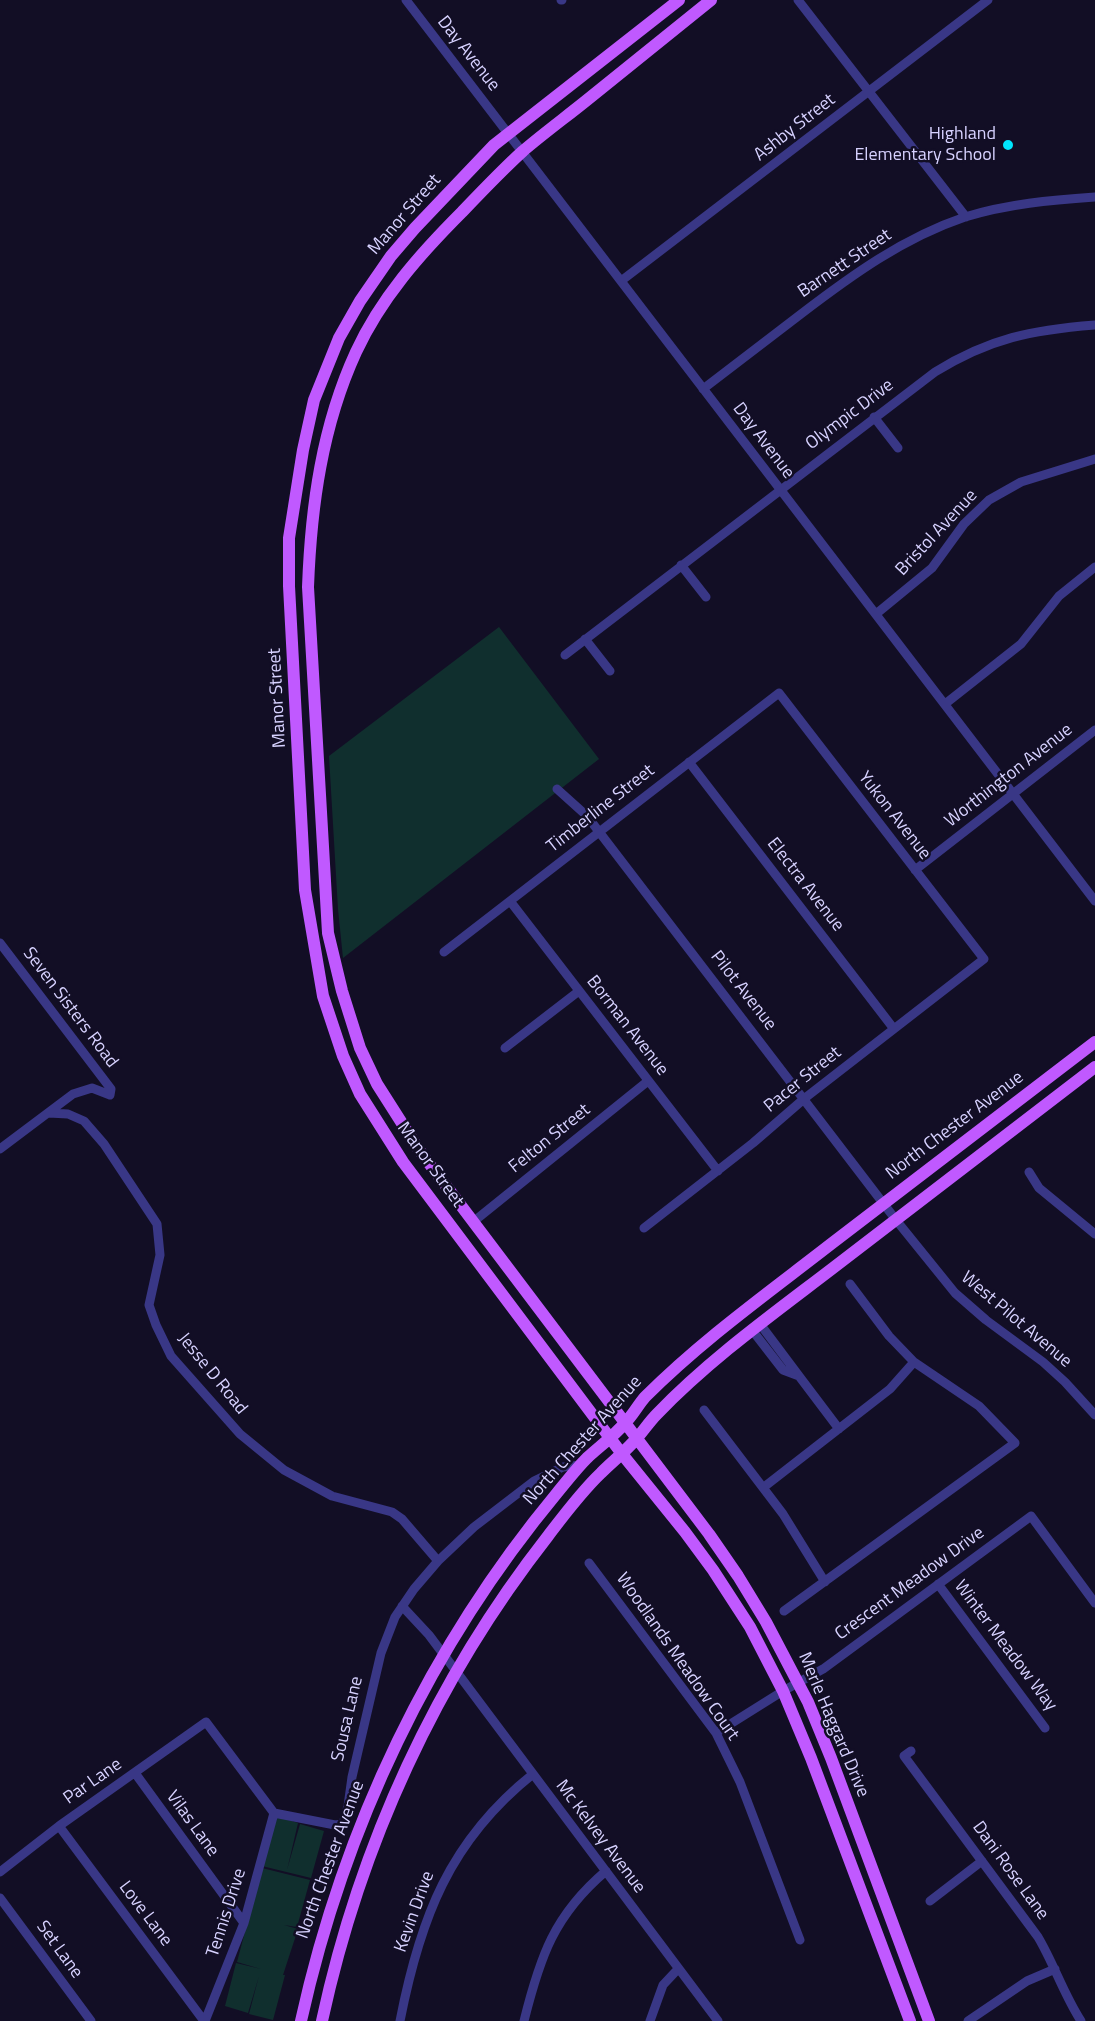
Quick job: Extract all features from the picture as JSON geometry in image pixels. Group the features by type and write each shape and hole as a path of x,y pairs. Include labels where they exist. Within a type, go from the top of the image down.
{"main road":[{"name":"Manor Street","path":"622,1454 403,1162 360,1094 343,1056 323,996 305,890 289,586 289,538 303,450 314,400 339,338 360,301 391,256 414,228 494,145 679,0"},
{"name":"Manor Street","path":"637,1438 418,1150 377,1084 358,1042 327,933 308,587 310,546 315,491 326,437 342,385 357,350 384,304 413,262 523,151 711,0"},
{"name":"North Chester Avenue","path":"301,2021 321,1938 351,1847 393,1748 443,1655 504,1562 530,1527 581,1465 626,1422 642,1400 706,1342 1095,1042"},
{"name":"North Chester Avenue","path":"322,2021 340,1943 370,1854 411,1757 456,1673 499,1604 545,1539 600,1474 687,1385 756,1327 1095,1067"},
{"name":"Merle Haggard Drive","path":"637,1438 724,1554 766,1622 798,1682 831,1758 928,2021"},
{"name":"Merle Haggard Drive","path":"622,1454 686,1532 713,1570 760,1646 783,1691 830,1806 910,2021"}],"street":[{"name":"Day Avenue","path":"406,0 1095,901"},
{"path":"798,0 966,217"},
{"name":"Ashby Street","path":"621,281 988,0"},
{"name":"Barnett Street","path":"703,389 867,265 915,237 966,217 1023,203 1095,197"},
{"name":"Olympic Drive","path":"566,654 935,372 976,349 1025,333 1095,325"},
{"path":"874,417 898,448"},
{"name":"Bristol Avenue","path":"876,614 932,568 964,524 989,500 1021,482 1095,459"},
{"path":"681,565 706,597"},
{"path":"945,704 1022,644 1059,596 1095,567"},
{"path":"585,639 609,671"},
{"name":"Timberline Street","path":"444,952 779,693"},
{"name":"Yukon Avenue","path":"779,693 984,960"},
{"name":"Worthington Avenue","path":"915,870 1095,730"},
{"name":"Electra Avenue","path":"689,762 894,1029"},
{"name":"Pilot Avenue","path":"557,789 587,816 805,1098 896,1220"},
{"name":"Borman Avenue","path":"510,901 717,1171"},
{"name":"Seven Sisters Road","path":"0,943 111,1089 110,1095 92,1088 79,1091 48,1113"},
{"name":"Pacer Street","path":"644,1228 805,1098 984,960"},
{"path":"505,1048 579,991"},
{"name":"Felton Street","path":"473,1222 648,1081"},
{"path":"0,1149 48,1113"},
{"name":"Jesse D Road","path":"48,1113 68,1114 84,1121 104,1144 157,1224 160,1255 149,1305 156,1326 171,1356 240,1434 284,1470 332,1496 392,1512 402,1519 438,1561"},
{"path":"1029,1172 1039,1188 1095,1234"},
{"name":"West Pilot Avenue","path":"896,1220 955,1293 978,1314 1043,1362 1095,1415"},
{"path":"784,1611 1015,1443 979,1406 914,1362 889,1336 850,1284"},
{"path":"756,1327 783,1370 799,1377 839,1429"},
{"path":"764,1487 890,1389 914,1362"},
{"path":"704,1410 783,1514 825,1582"},
{"path":"456,1673 429,1635 402,1606 414,1588 455,1543 534,1481 563,1467 581,1465"},
{"name":"Crescent Meadow Drive","path":"716,1733 798,1682 823,1670 1031,1516 1095,1603"},
{"name":"Woodlands Meadow Court","path":"589,1563 716,1733 740,1782 800,1940"},
{"name":"Winter Meadow Way","path":"938,1584 1045,1728"},
{"name":"Sousa Lane","path":"274,1813 343,1824 381,1653 387,1633 402,1606"},
{"name":"Mc Kelvey Avenue","path":"456,1673 718,2021"},
{"name":"Par Lane","path":"0,1872 59,1826 206,1722 274,1813"},
{"name":"Dani Rose Lane","path":"910,1751 904,1756 1038,1937 1081,2021"},
{"name":"Vilas Lane","path":"135,1773 244,1923"},
{"name":"Kevin Drive","path":"400,2021 429,1915 448,1871 478,1827 496,1807 533,1774"},
{"name":"Tennis Drive","path":"205,2021 244,1923 274,1813"},
{"name":"Love Lane","path":"59,1826 205,2021"},
{"path":"930,1900 982,1862"},
{"path":"524,2021 541,1962 556,1927 577,1898 606,1871"},
{"name":"Set Lane","path":"0,1898 91,2021"},
{"path":"650,2021 663,1985 678,1969"},
{"path":"968,2021 1027,1981 1055,1969"}],"green space":[{"path":"499,627 599,759 343,958 329,756"},
{"path":"276,1816 298,1823 287,1870 300,1824 324,1831 311,1878 262,1866"},
{"path":"262,1868 310,1880 297,1927 284,1925 298,1929 283,1975 285,1975 273,2020 249,2014 259,1976 248,2013 225,2006 236,1963 261,1969 237,1962"}],"place":[{"name":"Highland Elementary School","path":"1008,145"}]}
